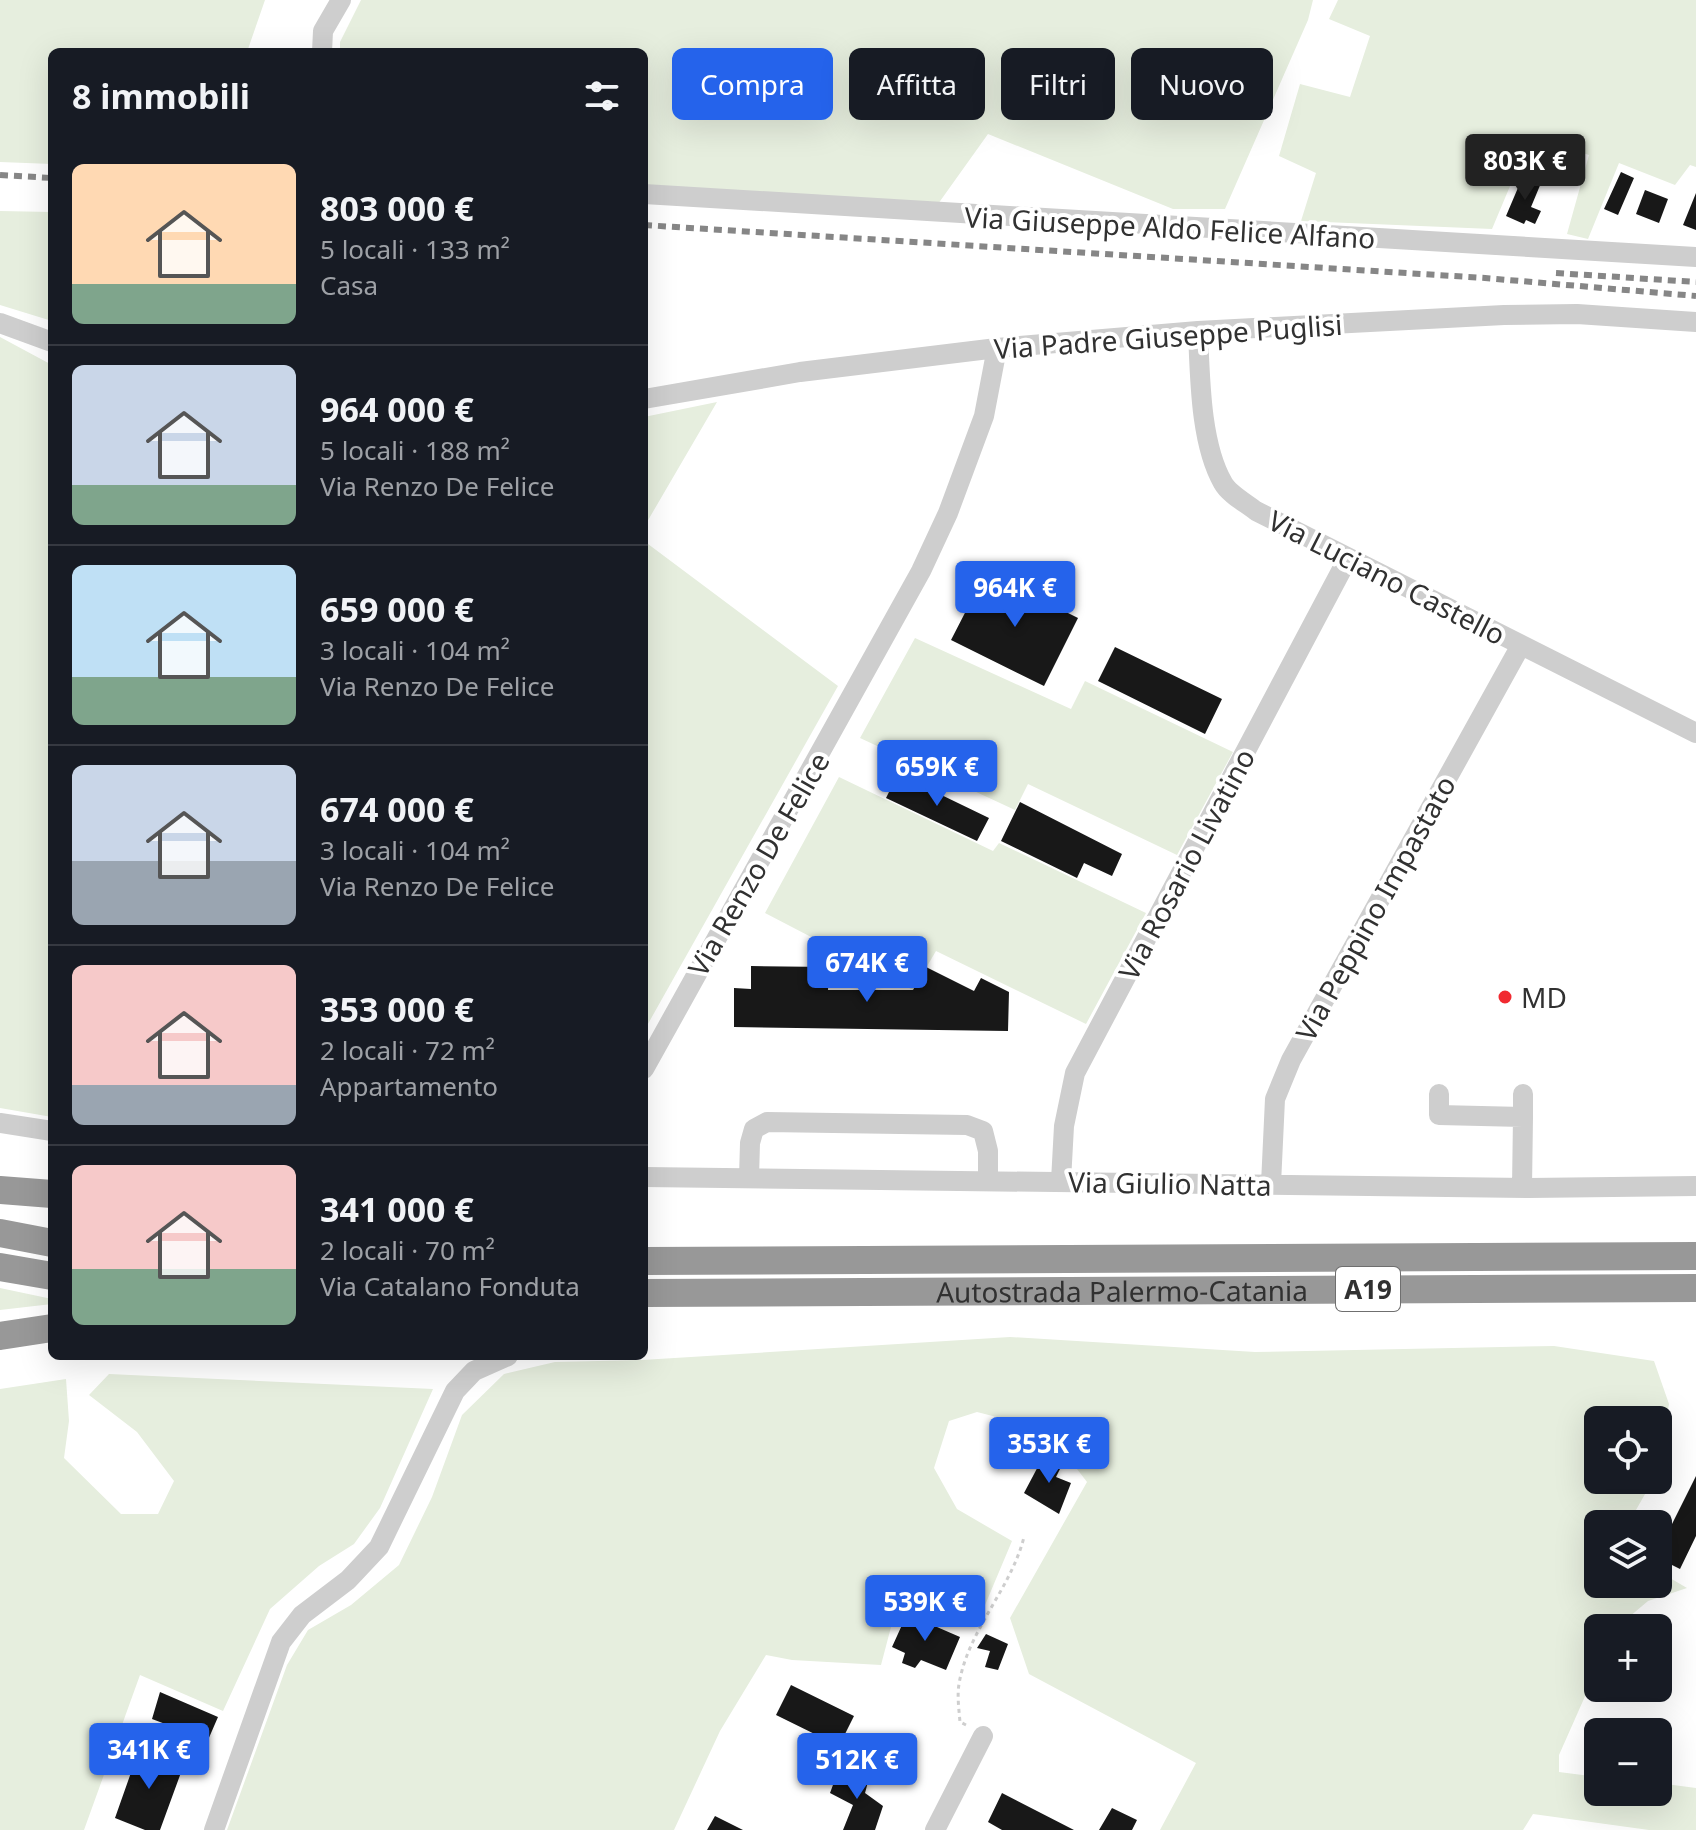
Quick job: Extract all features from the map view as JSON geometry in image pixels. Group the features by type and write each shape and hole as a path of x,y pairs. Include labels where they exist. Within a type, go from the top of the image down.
{"highway":[{"path":"0,1190 48,1194"},
{"path":"0,1233 48,1242"},
{"path":"648,1244 700,1244 843,1260"},
{"name":"Autostrada Palermo-Catania","path":"648,1261 1696,1256"},
{"path":"0,1267 48,1275"},
{"name":"Autostrada Palermo-Catania","path":"648,1293 1696,1288"},
{"path":"648,1303 1041,1290"},
{"path":"0,1323 48,1322"},
{"path":"0,1336 48,1329"}],"street":[{"path":"322,48 323,31 341,0"},
{"name":"Via Giuseppe Aldo Felice Alfano","path":"648,194 1696,257"},
{"name":"Via Padre Giuseppe Puglisi","path":"648,398 800,372 997,348 1198,331 1504,315 1577,314 1696,322"},
{"path":"0,323 48,341"},
{"name":"Via Luciano Castello","path":"1198,331 1200,376 1210,452 1224,486 1256,511 1696,733"},
{"name":"Via Renzo De Felice","path":"648,1062 921,571 948,513 984,416 997,348"},
{"name":"Via Rosario Livatino","path":"1061,1181 1064,1126 1075,1073 1348,558"},
{"name":"Via Peppino Impastato","path":"1271,1184 1275,1099 1291,1060 1521,645"},
{"path":"1439,1094 1439,1115 1523,1117"},
{"path":"1522,1187 1523,1094"},
{"path":"749,1178 750,1143 754,1129 767,1122 967,1125 983,1131 988,1151 988,1181"},
{"path":"0,1123 48,1130"},
{"name":"Via Giulio Natta","path":"648,1177 1522,1187 1696,1186"},
{"path":"214,1830 281,1642 302,1615 348,1580 379,1547 455,1391 474,1371 499,1360"},
{"path":"935,1830 983,1736"}],"path":[{"path":"983,1736 960,1722 958,1685 975,1637 1020,1553 1024,1537"}],"green space":[{"path":"0,0 265,0 248,48 48,48 48,164 0,162"},
{"path":"361,0 1313,0 1308,20 1273,100 1273,48 1131,48 1131,120 1264,120 1225,209 1173,209 988,134 938,204 648,185 648,48 340,48 340,42"},
{"path":"1338,0 1696,0 1696,167 1690,165 1675,185 1619,163 1588,239 1567,234 1589,155 1531,136 1492,229 1301,221 1316,173 1279,156 1300,84 1350,97 1370,36 1329,19"},
{"path":"0,211 48,212 48,320 0,305"},
{"path":"0,337 48,363 48,1116 0,1108"},
{"path":"717,402 648,520 648,416"},
{"path":"648,544 838,686 648,1024"},
{"path":"915,638 1071,709 1085,681 1233,752 1177,855 1028,784 1015,810 860,738"},
{"path":"839,777 993,851 999,843 1146,913 1086,1024 936,951 913,990 765,913"},
{"path":"0,1288 48,1298 48,1304 0,1310"},
{"path":"1010,1337 1255,1352 1554,1346 1654,1361 1669,1406 1584,1406 1584,1494 1645,1494 1636,1510 1584,1510 1584,1598 1657,1598 1648,1601 1633,1614 1584,1614 1584,1699 1559,1755 1559,1772 1584,1775 1584,1806 1672,1806 1672,1785 1696,1788 1696,1830 1649,1830 1533,1814 1523,1830 1160,1830 1196,1763 1029,1674 1010,1618 1087,1482 1047,1430 977,1412 949,1421 934,1468 957,1509 1012,1541 980,1617 900,1593 881,1665 792,1660 766,1655 720,1731 674,1830 227,1830 287,1665 308,1630 351,1605 399,1565 432,1497 462,1415 504,1374 555,1362 648,1360"},
{"path":"109,1374 433,1389 380,1508 354,1544 319,1566 270,1609 223,1711 140,1675 84,1830 0,1830 0,1389 66,1379 69,1421 64,1458 121,1514 158,1514 174,1481 137,1432 89,1395"},
{"path":"1672,1579 1687,1588 1672,1593"}],"building":[{"path":"1621,172 1634,178 1618,215 1604,209"},
{"path":"1523,176 1541,183 1531,207 1541,211 1535,224 1526,220 1524,224 1506,216"},
{"path":"1645,190 1668,199 1659,223 1636,214"},
{"path":"1696,193 1696,230 1683,225"},
{"path":"986,572 1078,618 1044,686 951,640"},
{"path":"1115,647 1222,699 1205,734 1098,681"},
{"path":"898,774 989,818 977,841 886,798"},
{"path":"1020,802 1122,854 1112,876 1084,863 1077,878 1001,841"},
{"path":"751,966 829,967 828,990 913,990 926,967 974,991 981,978 1009,992 1008,1031 734,1027 734,988 751,989"},
{"path":"1052,1455 1064,1461 1056,1477 1071,1483 1059,1514 1024,1493 1042,1459 1049,1463"},
{"path":"1696,1476 1696,1536 1680,1569 1672,1565 1672,1524"},
{"path":"907,1614 960,1637 946,1670 921,1660 915,1668 902,1663 905,1653 892,1647"},
{"path":"986,1634 1008,1644 998,1670 985,1667 990,1651 977,1648"},
{"path":"791,1685 854,1716 839,1746 776,1715"},
{"path":"160,1692 218,1717 208,1740 152,1719"},
{"path":"140,1747 183,1767 160,1830 145,1830 115,1818"},
{"path":"840,1766 868,1782 865,1793 883,1806 875,1830 843,1830 853,1805 830,1793"},
{"path":"1002,1793 1074,1830 1002,1830 988,1822"},
{"path":"1112,1808 1137,1820 1132,1830 1099,1830"},
{"path":"715,1816 743,1830 707,1830"}],"railway":[{"path":"0,175 48,178"},
{"path":"648,225 1485,278 1696,296"},
{"path":"1556,273 1696,282"}],"place":[{"name":"MD","path":"1505,997"}]}
